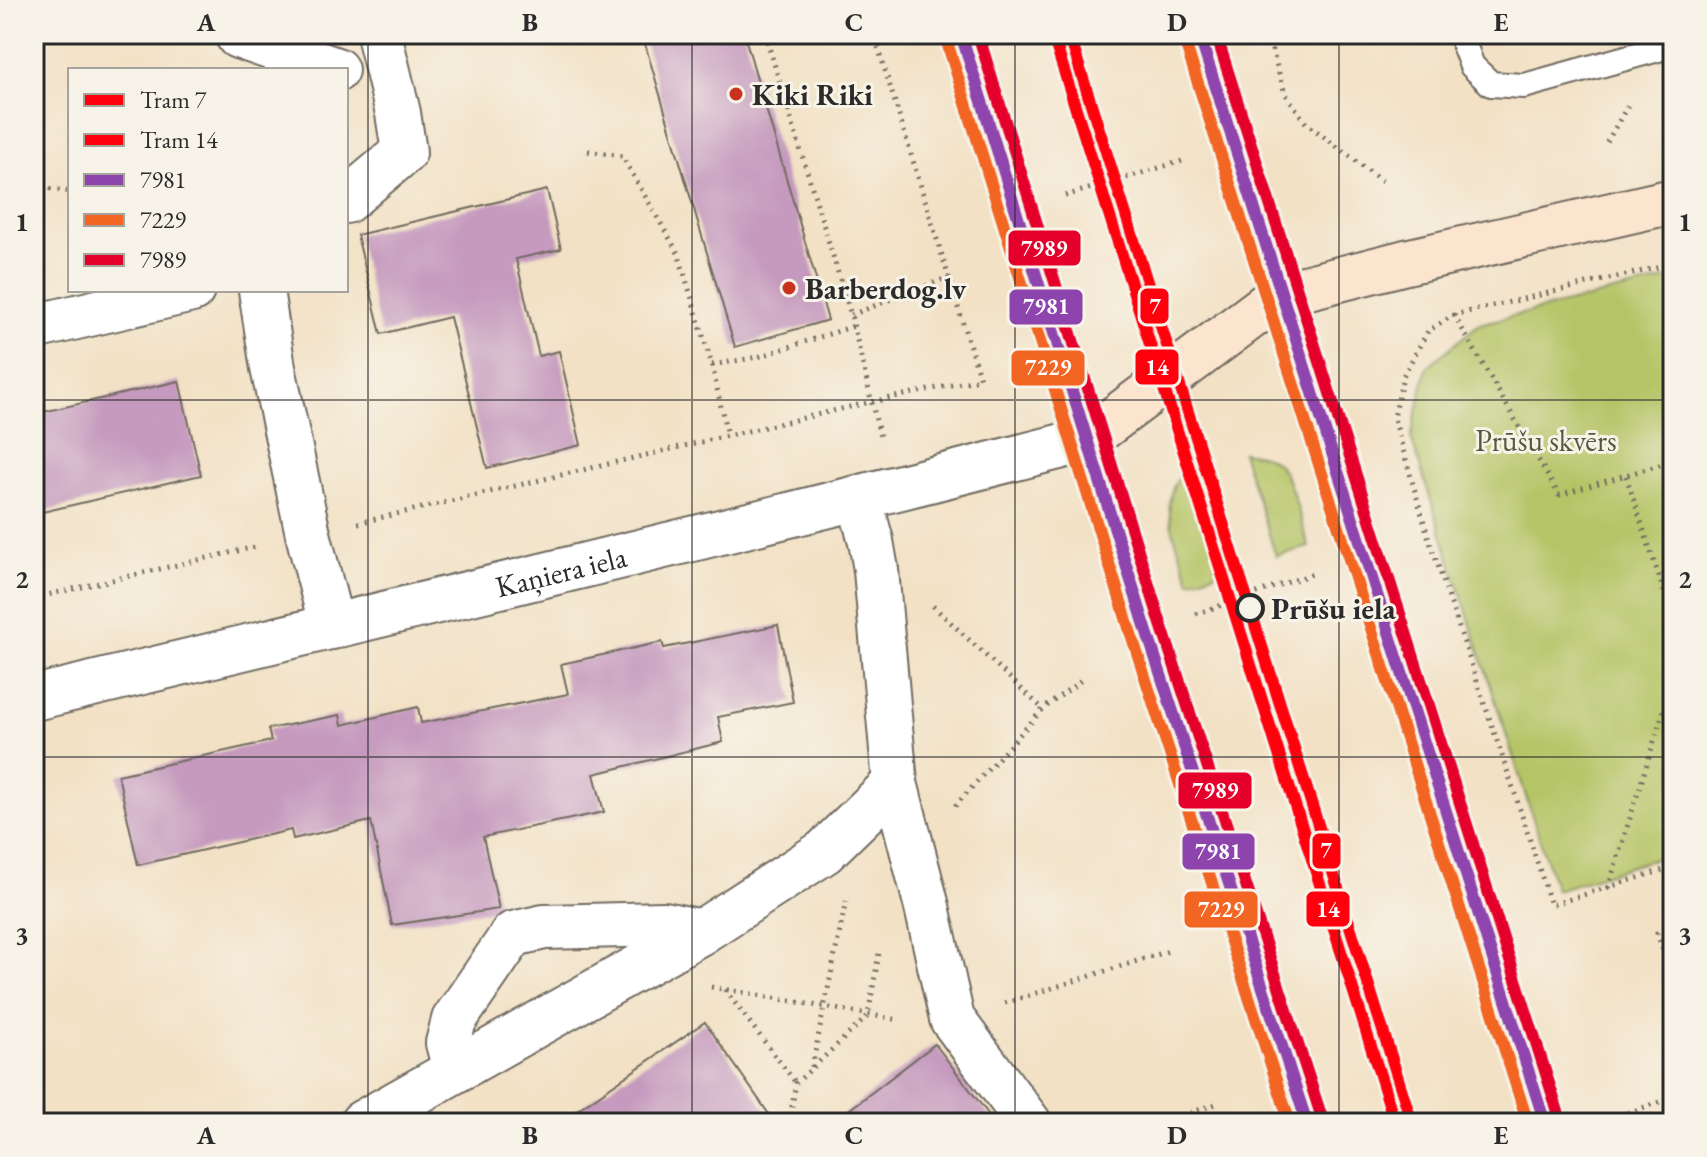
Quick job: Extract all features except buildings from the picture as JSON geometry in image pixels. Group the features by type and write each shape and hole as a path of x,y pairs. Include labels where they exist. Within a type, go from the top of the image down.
{"highway":[{"path":"961,34 1086,440 1307,1123"},
{"path":"1199,34 1545,1123"}],"street":[{"path":"348,199 404,152 379,34"},
{"path":"239,47 328,68"},
{"path":"348,74 392,89"},
{"path":"1086,440 1281,294 1673,201"},
{"path":"34,327 183,292"},
{"path":"261,292 273,368 308,534 332,627"},
{"name":"Kaņiera iela","path":"34,698 877,494 1086,440"},
{"path":"877,494 871,541 895,783 952,1019 1029,1123"},
{"path":"362,1123 701,932 824,852 895,783"},
{"path":"455,1070 448,1043 454,1020 513,934 544,927 664,924 701,932"}],"lane":[{"path":"1460,34 1472,66 1491,84 1524,86 1673,45"}],"path":[{"path":"765,34 854,326 871,402 877,494"},
{"path":"34,598 727,435 980,379 874,34"},
{"path":"1267,34 1285,93 1306,123 1386,184"},
{"path":"588,151 622,156 678,253 712,365 727,435"},
{"path":"1060,197 1186,159"},
{"path":"34,186 68,192"},
{"path":"1673,264 1454,315 1428,331 1403,376 1394,418 1428,536 1551,905 1673,867"},
{"path":"851,315 949,277"},
{"path":"1454,315 1559,495 1673,461"},
{"path":"712,365 758,357 854,326"},
{"path":"1626,476 1673,619"},
{"path":"1191,616 1318,572"},
{"path":"879,603 928,601 1043,709"},
{"path":"913,851 1043,709 1084,678"},
{"path":"1608,888 1673,681"},
{"path":"812,1068 849,886 844,833"},
{"path":"1673,928 1657,933 1673,980"},
{"path":"633,969 725,990 922,1024 952,1019 1172,950"},
{"path":"725,990 796,1083"},
{"path":"789,1123 796,1083 868,1016"},
{"path":"1620,1115 1673,1098"},
{"path":"1160,1123 1216,1104"}],"green space":[{"name":"Prūšu skvērs","path":"1673,278 1673,853 1556,890 1411,438 1427,367 1479,324"},
{"path":"1242,452 1270,459 1283,471 1309,547 1276,556"},
{"path":"1195,465 1227,569 1190,581 1174,534 1170,503 1173,488 1181,476"}],"tram line":[{"name":"7","path":"1069,34 1412,1123"},
{"name":"14","path":"1054,39 1395,1123"}],"transit line":[{"name":"7981","path":"961,34 1146,629 1307,1123"},
{"name":"7989","path":"978,34 1161,624 1322,1118"},
{"name":"7981","path":"1199,34 1545,1123"},
{"name":"7989","path":"1216,34 1560,1118"},
{"name":"7229","path":"946,39 1131,634 1290,1123"},
{"name":"7229","path":"1184,39 1528,1123"}],"place":[{"name":"Kiki Riki","path":"736,94"},
{"name":"Barberdog.lv","path":"789,288"},
{"name":"Prūšu iela","path":"1250,608"}]}
